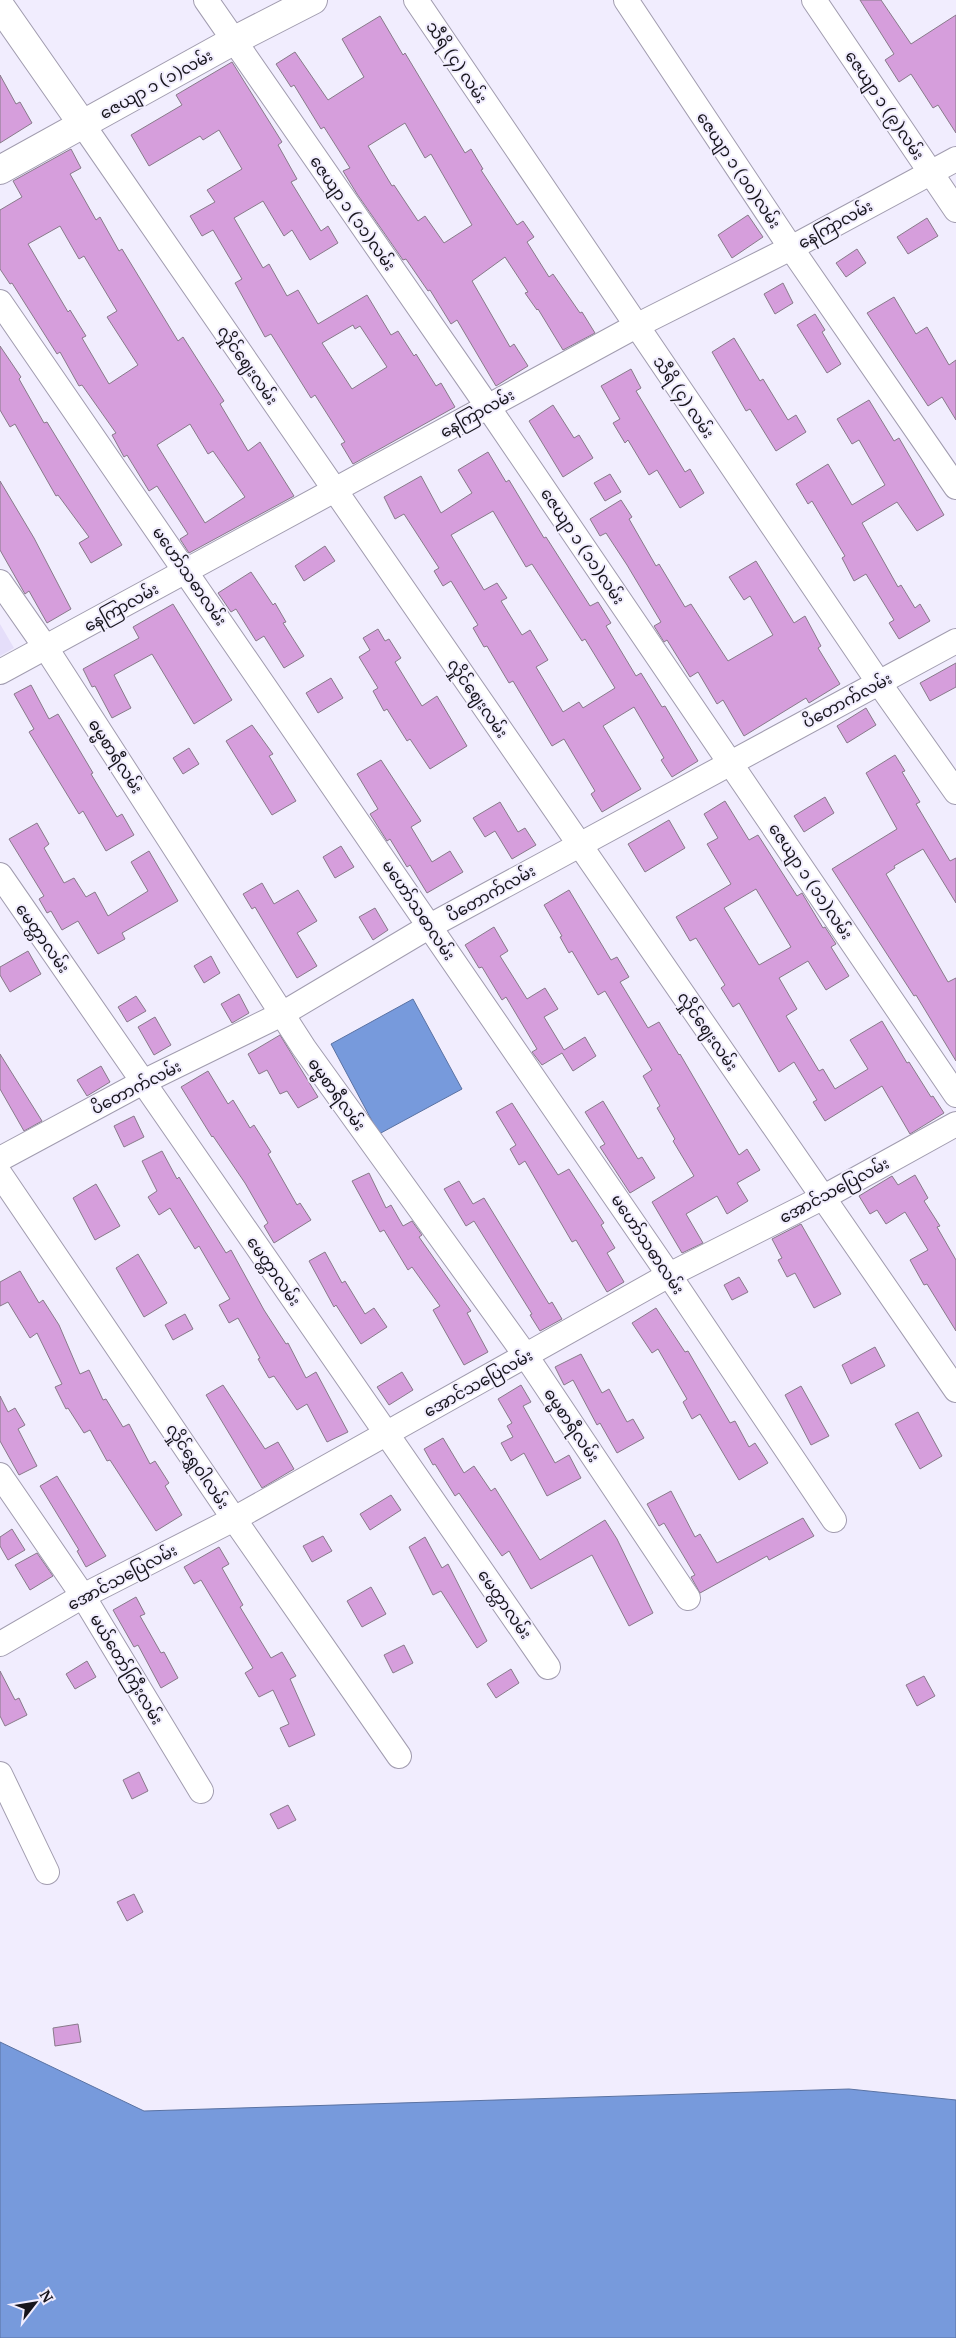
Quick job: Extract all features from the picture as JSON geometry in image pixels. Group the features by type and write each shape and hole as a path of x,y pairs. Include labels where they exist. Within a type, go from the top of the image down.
{"street":[{"name":"ဇေယျာ ၁ (၁၁)လမ်း","path":"206,0 488,407 956,1095"},
{"name":"ဇေယျာ ၁ (၁)လမ်း","path":"0,170 233,41 314,0"},
{"name":"သီရိ (၄) လမ်း","path":"416,0 879,683 956,792"},
{"name":"ဇေယျာ ၁ (၁၀)လမ်း","path":"626,0 791,248 956,486"},
{"name":"ဇေယျာ ၁ (၉)လမ်း","path":"814,0 956,210"},
{"name":"လှိုင်ဈေးလမ်း","path":"0,6 956,1390"},
{"name":"နေကြာလမ်း","path":"0,672 636,326 791,248 956,159"},
{"name":"မဟော်သဓာလမ်း","path":"0,302 187,571 669,1275 834,1520"},
{"name":"ဓမ္မစာရီလမ်း","path":"0,582 46,648 304,1048 526,1356 688,1598"},
{"name":"ပိတောက်လမ်း","path":"0,1159 143,1082 282,1014 430,926 956,641"},
{"name":"မေတ္တာလမ်း","path":"0,876 548,1667"},
{"name":"အောင်သပြေလမ်း","path":"0,1644 83,1596 234,1519 669,1275 824,1197 956,1124"},
{"name":"လှိုင်ရွှေဝါလမ်း","path":"0,1174 234,1519 399,1756"},
{"name":"မယ်တော်ကြီးလမ်း","path":"0,1475 83,1596 201,1791"},
{"path":"0,1774 47,1872"}],"shaded area":[{"path":"0,624 14,648 0,656"}],"water":[{"path":"413,999 462,1089 379,1134 331,1044"},
{"path":"0,2042 144,2111 849,2089 956,2100 956,2338 0,2338"}],"building":[{"path":"860,0 881,0 911,44 956,15 956,133 938,105 933,108 911,74 899,82 885,60 894,54"},
{"path":"380,16 403,55 405,53 465,153 471,149 483,169 481,170 517,225 523,221 534,237 527,242 549,277 553,274 580,313 582,312 595,333 563,350 538,309 525,293 528,292 505,257 472,281 510,347 514,344 528,366 496,386 457,320 451,324 430,290 428,291 406,259 403,260 357,194 343,171 350,168 324,127 321,129 294,85 291,87 276,64 295,52 328,100 364,77 342,39","holes":["405,123 425,158 431,154 472,225 444,243 425,216 418,221 394,185 392,186 368,146"]},
{"path":"232,62 282,142 278,145 297,179 291,182 321,231 328,226 338,243 310,260 292,230 284,236 263,201 234,218 263,268 269,264 287,296 298,290 318,324 367,295 391,335 398,331 414,356 416,354 436,386 441,383 455,407 353,464 341,444 345,442 315,395 311,398 271,334 265,337 235,283 242,279 213,230 202,236 190,216 215,202 207,190 242,169 219,130 203,140 200,136 149,166 131,135 182,105 176,95","holes":["353,325 355,329 360,326 387,367 352,389 322,343"]},
{"path":"0,75 16,104 20,102 32,123 0,143"},
{"path":"71,149 81,168 70,174 96,220 100,217 119,251 122,249 178,341 183,337 224,401 220,404 248,451 260,442 294,496 189,553 180,539 188,534 157,486 149,491 127,455 124,457 112,435 116,433 82,385 79,386 60,352 57,354 12,283 10,284 0,269 0,210 22,197 13,181","holes":["60,226 79,259 84,256 117,311 107,317 138,365 109,384 82,338 86,336 70,310 68,312 28,244","190,424 208,454 213,451 245,497 205,523 157,445"]},
{"path":"748,215 763,237 732,258 718,235"},
{"path":"927,218 938,236 908,254 897,237"},
{"path":"857,249 866,263 846,277 836,263"},
{"path":"783,283 793,303 775,314 764,294"},
{"path":"894,297 916,334 927,327 949,365 956,360 956,420 942,397 928,406 867,313"},
{"path":"815,314 825,330 822,332 841,364 827,373 797,325"},
{"path":"734,338 760,381 763,379 788,420 796,415 806,432 776,451 750,409 746,411 712,352"},
{"path":"0,346 21,377 19,379 44,423 47,422 122,545 91,563 79,543 89,537 58,495 56,496 15,424 10,427 0,410"},
{"path":"631,369 641,388 636,391 685,472 690,469 704,493 680,508 657,470 649,475 628,440 625,443 613,423 620,419 601,386"},
{"path":"869,400 894,441 899,438 944,515 917,531 897,502 862,523 898,587 901,585 915,608 920,604 930,621 899,639 889,623 894,620 866,574 854,581 842,558 845,556 812,501 808,504 796,484 828,464 852,505 885,485 859,440 852,444 837,419"},
{"path":"553,405 574,438 579,435 593,458 563,477 529,421"},
{"path":"488,452 506,482 509,480 544,538 546,537 590,606 598,602 611,623 606,626 636,676 641,673 662,707 665,706 698,761 672,777 661,760 664,758 634,707 603,726 641,789 602,812 591,794 595,791 564,739 552,746 513,681 509,683 487,646 484,647 473,628 478,625 451,581 443,586 434,571 439,568 404,514 395,519 384,497 421,476 441,513 472,493 458,470","holes":["493,511 526,567 532,564 582,641 585,639 615,688 583,708 579,702 563,712 536,667 548,660 530,630 522,635 501,601 507,598 497,583 484,590 451,535"]},
{"path":"610,474 621,492 605,501 594,483"},
{"path":"0,481 34,538 71,609 47,623 29,591 25,594 0,550"},
{"path":"621,500 632,517 629,519 656,566 659,564 685,607 691,604 728,661 773,635 750,596 744,600 729,577 756,561 794,623 805,616 821,646 818,648 840,684 809,703 806,698 744,736 723,700 717,704 698,672 690,677 667,640 664,642 654,626 661,622 627,565 606,533 600,536 590,519"},
{"path":"325,546 335,561 304,581 295,566"},
{"path":"251,572 273,605 275,603 286,622 283,623 304,656 284,668 264,636 256,641 236,609 231,612 218,593"},
{"path":"173,604 232,700 194,724 152,654 114,675 131,708 112,718 95,686 92,687 83,669 139,638 133,627"},
{"path":"378,629 385,641 389,639 401,658 395,662 422,706 437,696 467,746 430,769 410,739 407,741 387,709 384,711 373,691 378,688 359,657 370,650 363,638"},
{"path":"956,663 956,687 930,701 920,683"},
{"path":"331,678 343,698 318,713 306,693"},
{"path":"31,685 49,719 58,714 117,817 122,814 134,835 106,851 83,811 79,814 29,732 34,729 14,694"},
{"path":"866,708 876,725 847,743 837,726"},
{"path":"252,725 273,754 269,756 296,801 272,815 226,741"},
{"path":"189,748 199,764 183,774 173,758"},
{"path":"895,755 905,771 902,772 920,802 916,804 950,861 956,858 956,903 923,849 894,866 895,868 886,874 948,982 956,978 956,1061 916,995 914,996 832,869 897,829 866,773"},
{"path":"381,760 421,821 411,827 432,862 450,851 463,872 427,893 410,865 407,867 390,839 387,841 370,814 378,809 357,774"},
{"path":"825,797 834,813 804,832 794,816"},
{"path":"725,801 749,840 758,835 797,896 802,893 823,928 825,927 836,944 831,947 849,976 826,990 808,961 779,978 797,1009 786,1016 819,1071 823,1069 835,1089 868,1069 850,1040 882,1021 907,1063 909,1062 931,1097 933,1096 944,1113 910,1134 882,1086 825,1121 813,1102 817,1100 794,1062 779,1072 739,1003 733,1007 721,988 725,985 696,938 690,941 676,917 731,884 707,844 718,838 704,814","holes":["756,889 791,947 759,965 724,908"]},
{"path":"500,802 518,832 525,828 536,845 512,859 495,831 485,837 473,818"},
{"path":"669,820 685,848 645,872 628,844"},
{"path":"37,823 49,844 44,848 64,883 74,878 86,897 95,892 108,916 148,891 131,862 149,851 178,901 122,933 125,939 98,954 78,921 62,930 51,911 47,913 39,899 44,896 9,839"},
{"path":"341,846 354,867 335,878 323,857"},
{"path":"262,883 274,904 298,890 317,921 297,933 317,966 297,978 255,907 252,909 243,894"},
{"path":"569,890 611,960 617,957 629,977 620,982 648,1028 659,1022 680,1054 739,1155 747,1149 760,1170 737,1183 748,1201 727,1214 717,1196 686,1214 703,1243 682,1253 652,1202 694,1176 673,1141 675,1139 657,1108 660,1106 643,1076 652,1070 605,991 598,995 572,951 569,953 560,937 562,936 544,905"},
{"path":"375,908 388,930 373,940 359,917"},
{"path":"494,927 508,951 500,956 527,999 545,988 558,1009 544,1017 564,1050 585,1037 596,1056 573,1071 562,1053 542,1065 532,1052 537,1049 506,997 502,1000 482,967 479,968 465,945"},
{"path":"28,951 41,974 10,992 0,975 0,967"},
{"path":"211,956 220,973 204,983 194,966"},
{"path":"239,994 249,1013 232,1023 221,1004"},
{"path":"136,996 146,1011 127,1022 118,1007"},
{"path":"155,1017 171,1045 154,1055 138,1027"},
{"path":"280,1035 318,1097 298,1108 287,1091 280,1094 267,1070 259,1074 248,1054"},
{"path":"0,1054 42,1121 24,1131 0,1089"},
{"path":"101,1066 110,1082 87,1096 77,1080"},
{"path":"208,1071 228,1104 233,1100 250,1128 254,1125 271,1152 268,1154 297,1205 300,1203 311,1220 274,1243 264,1226 268,1223 245,1183 212,1137 181,1087"},
{"path":"603,1101 638,1159 642,1157 655,1178 630,1193 600,1147 605,1144 585,1112"},
{"path":"512,1103 558,1175 569,1169 604,1223 601,1225 615,1248 607,1253 624,1282 607,1292 576,1240 572,1242 525,1161 519,1165 510,1149 516,1145 496,1112"},
{"path":"134,1116 144,1137 124,1147 114,1126"},
{"path":"162,1151 177,1179 179,1177 226,1253 231,1250 264,1310 286,1344 288,1343 306,1378 316,1372 348,1432 327,1442 307,1404 297,1410 274,1376 269,1378 238,1318 229,1323 219,1305 230,1299 199,1246 195,1249 170,1208 159,1215 148,1197 157,1191 142,1161"},
{"path":"369,1173 386,1208 391,1205 403,1226 412,1221 422,1235 419,1237 471,1311 467,1313 488,1352 464,1365 433,1310 440,1306 412,1267 408,1270 384,1230 380,1232 352,1181"},
{"path":"915,1175 928,1198 924,1201 940,1226 937,1227 956,1260 956,1331 927,1284 924,1285 910,1260 928,1250 905,1212 886,1224 877,1210 870,1214 859,1196 892,1176 898,1185"},
{"path":"459,1181 473,1204 484,1198 549,1304 552,1302 562,1319 540,1331 530,1315 532,1314 474,1221 466,1226 444,1189"},
{"path":"96,1184 120,1226 95,1240 73,1198"},
{"path":"801,1224 841,1294 814,1308 795,1273 787,1277 778,1260 782,1258 772,1239"},
{"path":"325,1252 342,1283 345,1281 365,1314 374,1308 387,1327 361,1344 336,1305 334,1307 309,1261"},
{"path":"138,1254 167,1303 144,1317 116,1268"},
{"path":"20,1271 39,1303 43,1300 59,1325 80,1374 89,1370 103,1400 106,1399 123,1427 129,1424 150,1464 155,1461 169,1483 165,1486 182,1515 156,1531 110,1460 107,1461 90,1430 84,1433 68,1408 66,1409 55,1387 62,1384 37,1333 30,1338 8,1302 0,1306 0,1282"},
{"path":"739,1277 748,1292 732,1300 724,1285"},
{"path":"656,1308 685,1352 688,1351 730,1423 735,1421 749,1447 755,1443 768,1463 739,1480 700,1414 692,1419 683,1402 687,1399 658,1349 652,1353 632,1323"},
{"path":"185,1314 193,1329 173,1340 165,1325"},
{"path":"875,1347 885,1366 851,1384 842,1365"},
{"path":"581,1354 602,1393 609,1389 627,1422 633,1419 644,1438 617,1453 600,1423 597,1425 573,1380 564,1385 555,1367"},
{"path":"402,1372 413,1390 389,1405 377,1387"},
{"path":"223,1385 265,1449 278,1442 294,1469 262,1488 206,1395"},
{"path":"521,1385 531,1402 523,1406 555,1463 569,1455 581,1478 547,1496 524,1453 511,1461 501,1443 513,1437 507,1426 512,1423 498,1399"},
{"path":"801,1386 829,1436 811,1445 785,1395"},
{"path":"0,1396 8,1412 15,1408 25,1425 18,1429 37,1466 19,1475 0,1441"},
{"path":"918,1412 942,1456 920,1469 895,1424"},
{"path":"443,1438 464,1473 474,1466 491,1491 495,1488 540,1560 605,1520 617,1539 653,1613 629,1626 592,1555 531,1589 509,1551 502,1556 459,1493 455,1496 435,1464 433,1465 424,1449"},
{"path":"57,1476 106,1556 86,1567 77,1551 79,1550 40,1486"},
{"path":"671,1491 695,1537 700,1534 717,1563 803,1518 814,1536 769,1560 767,1556 700,1593 691,1577 695,1575 664,1523 659,1526 647,1504"},
{"path":"391,1495 401,1510 370,1530 360,1514"},
{"path":"12,1529 25,1550 8,1560 0,1546 0,1537"},
{"path":"323,1536 332,1551 312,1562 303,1546"},
{"path":"425,1537 442,1568 448,1564 487,1641 477,1648 441,1591 433,1595 409,1547"},
{"path":"219,1547 229,1564 222,1568 243,1605 240,1607 271,1658 282,1652 296,1676 290,1679 315,1735 289,1747 280,1728 289,1724 273,1690 259,1697 245,1673 253,1668 201,1580 194,1584 184,1567"},
{"path":"37,1553 53,1576 30,1590 15,1565"},
{"path":"371,1587 386,1614 362,1627 347,1601"},
{"path":"136,1597 145,1614 140,1616 161,1653 164,1652 178,1678 161,1688 138,1645 134,1647 113,1610"},
{"path":"404,1645 413,1663 393,1673 384,1655"},
{"path":"87,1661 96,1677 75,1689 66,1674"},
{"path":"511,1669 519,1683 496,1698 487,1684"},
{"path":"0,1671 15,1700 19,1698 27,1715 5,1726 0,1716"},
{"path":"924,1676 935,1696 917,1706 906,1685"},
{"path":"139,1772 148,1791 132,1799 123,1780"},
{"path":"288,1805 296,1820 278,1829 270,1814"},
{"path":"134,1894 143,1912 127,1921 117,1902"},
{"path":"78,2024 81,2042 55,2046 53,2028"}]}
